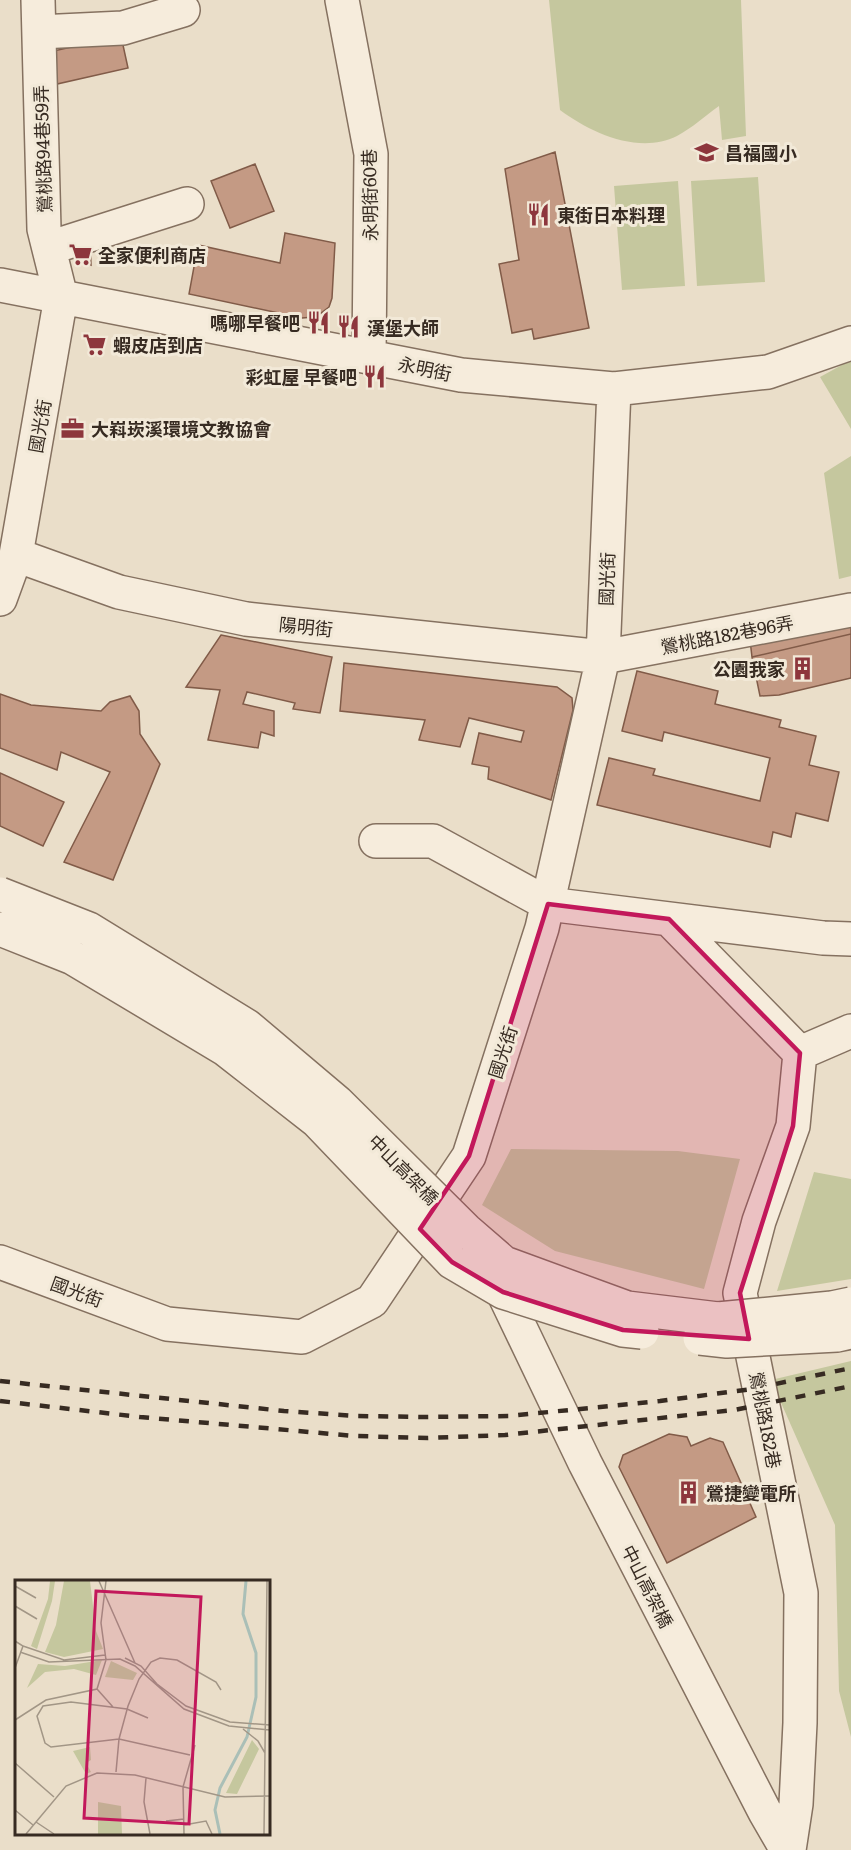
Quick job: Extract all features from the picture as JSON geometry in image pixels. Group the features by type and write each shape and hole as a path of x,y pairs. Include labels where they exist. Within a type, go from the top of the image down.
{"street":[{"name":"鶯桃路94巷59弄","path":"38,0 44,230 61,297"},
{"name":"永明街60巷","path":"342,0 372,154 380,345"},
{"path":"39,32 123,28 183,10"},
{"path":"49,248 187,204"},
{"name":"永明街","path":"0,285 61,297 380,345 461,375 614,389 768,372 851,343"},
{"name":"國光街","path":"0,599 16,555 61,297"},
{"name":"國光街","path":"0,1262 167,1324 302,1338 372,1301 469,1156 542,928 603,657 614,389"},
{"name":"陽明街","path":"16,555 119,592 246,620 603,657"},
{"name":"鶯桃路182巷96弄","path":"603,657 851,610"},
{"path":"376,841 433,841 548,904 823,938 851,939"},
{"name":"中山高架橋","path":"0,894 89,929 247,1026 337,1102 466,1230 503,1278 585,1463 765,1812 788,1850"},
{"path":"669,919 800,1053 851,1031"},
{"name":"中山高架橋","path":"0,929 73,958 225,1049 317,1121 452,1262 503,1278 627,1308 718,1319 832,1308 851,1304"},
{"name":"鶯桃路182巷","path":"788,1850 796,1804 801,1593 740,1293 759,1221 793,1125 800,1053"},
{"name":"中山高架橋","path":"503,1278 623,1330 727,1341 837,1335 851,1332"}],"highlighted area":[{"path":"548,904 669,919 800,1053 793,1126 740,1293 749,1339 623,1330 503,1292 452,1262 420,1229 469,1156"}],"green space":[{"path":"549,0 741,0 746,136 722,140 719,106 677,136 647,143 616,139 586,126 560,110"},
{"path":"758,177 765,282 697,286 691,181"},
{"path":"678,181 685,286 622,290 614,186"},
{"path":"851,360 851,429 820,377"},
{"path":"851,456 851,576 839,579 824,473"},
{"path":"511,1149 678,1151 740,1159 704,1289 555,1251 482,1205"},
{"path":"814,1172 851,1179 851,1279 777,1291"},
{"path":"851,1361 851,1737 839,1691 835,1525 771,1380"}],"building":[{"path":"121,36 128,68 57,84 49,52"},
{"name":"東街日本料理","path":"555,152 589,328 534,339 532,329 512,333 499,264 519,260 505,169"},
{"path":"255,164 274,211 230,228 211,181"},
{"path":"285,233 335,243 332,298 329,307 321,313 314,317 302,318 189,294 198,245 280,263"},
{"name":"全家便利商店","path":"90,240 91,265 62,251"},
{"path":"851,618 851,634 752,657 750,640"},
{"name":"公園我家","path":"851,634 851,678 779,695 760,696 752,657"},
{"path":"221,635 332,657 320,713 293,709 295,703 247,692 243,704 274,711 274,736 261,732 258,748 208,740 220,690 186,687"},
{"path":"344,663 557,687 572,698 573,710 551,800 488,779 489,767 472,764 479,733 521,742 524,731 469,718 460,747 419,740 425,720 340,711"},
{"path":"637,671 718,691 715,704 781,720 779,727 816,736 809,765 839,772 828,821 796,813 791,837 773,832 770,847 597,805 609,758 655,769 653,775 760,801 770,758 664,732 662,741 622,731"},
{"path":"0,694 31,705 101,711 110,702 130,696 139,711 140,734 160,764 113,880 64,862 110,772 61,752 57,770 0,748"},
{"path":"0,773 64,802 43,846 0,826"},
{"name":"鶯捷變電所","path":"669,1434 687,1437 691,1446 710,1438 723,1442 756,1517 667,1563 619,1467 623,1455"}],"railway":[{"path":"0,1381 284,1411 357,1416 509,1416 752,1389 851,1368"},
{"path":"0,1401 140,1417 355,1436 428,1438 505,1435 734,1410 851,1386"}],"place":[{"name":"昌福國小","path":"707,152"},
{"name":"東街日本料理","path":"539,214"},
{"name":"全家便利商店","path":"80,254"},
{"name":"嗎哪早餐吧","path":"318,322"},
{"name":"漢堡大師","path":"349,327"},
{"name":"蝦皮店到店","path":"95,344"},
{"name":"彩虹屋 早餐吧","path":"375,376"},
{"name":"大嵙崁溪環境文教協會","path":"73,428"},
{"name":"公園我家","path":"803,668"},
{"name":"鶯捷變電所","path":"688,1492"}]}
